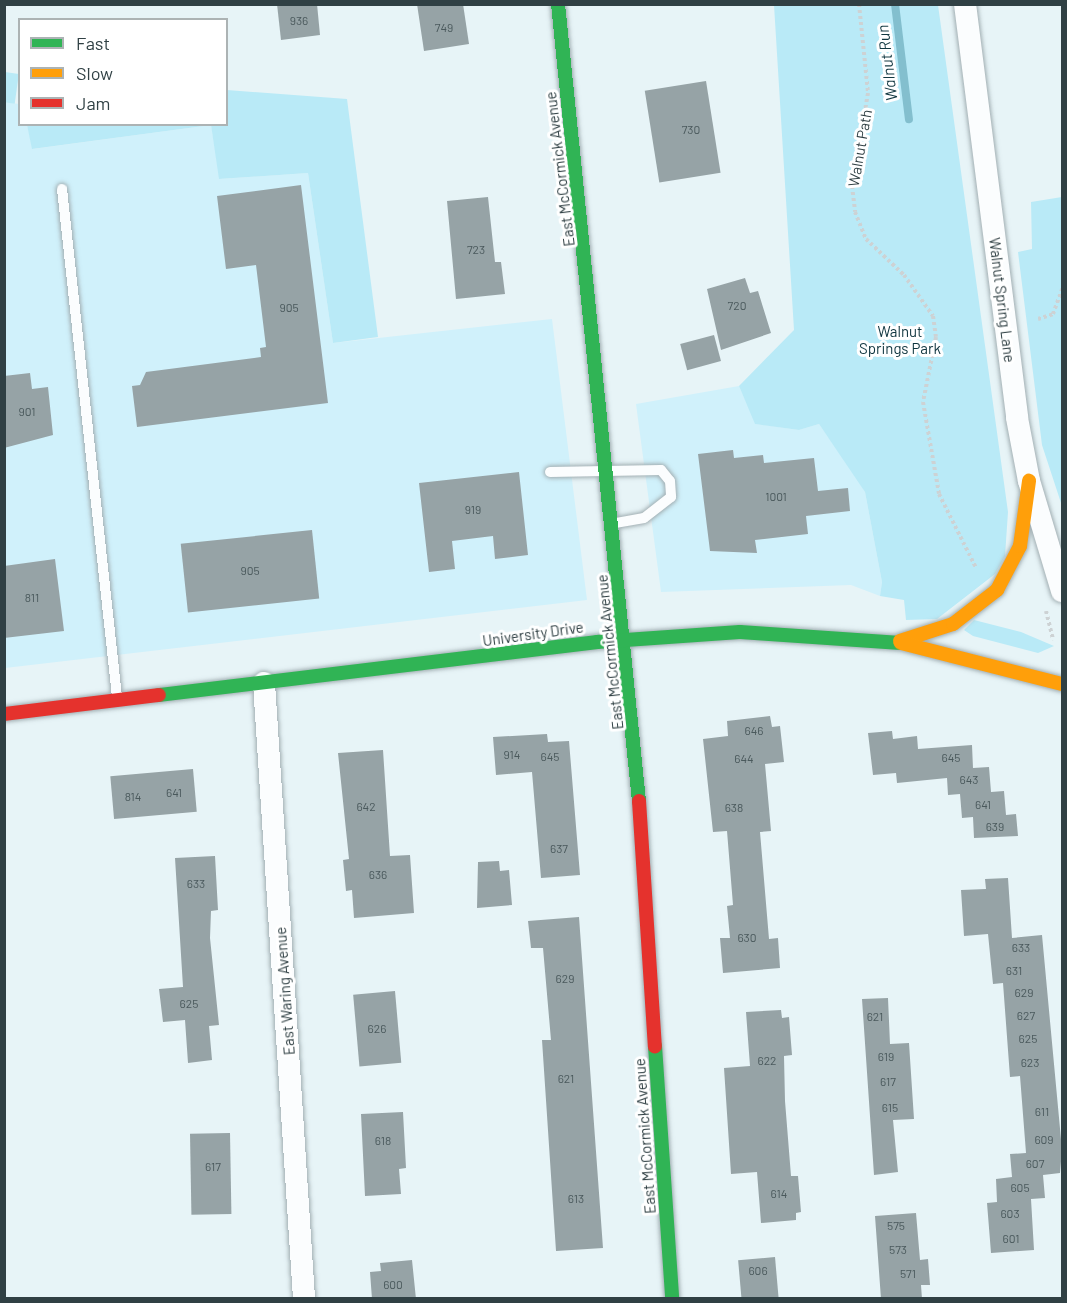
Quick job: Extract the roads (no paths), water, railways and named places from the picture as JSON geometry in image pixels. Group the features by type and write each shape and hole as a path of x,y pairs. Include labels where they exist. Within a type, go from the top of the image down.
{"main road":[{"name":"East McCormick Avenue","path":"558,4 627,639 672,1299"},
{"path":"895,642 953,624 997,590 1020,546 1029,481"},
{"name":"University Drive","path":"4,714 627,639 740,632 895,642 1062,684"}],"street":[{"name":"Walnut Spring Lane","path":"965,4 1029,481 1062,591"},
{"name":"East Waring Avenue","path":"264,683 304,1299"}],"lane":[{"path":"62,189 117,700"},
{"path":"550,472 610,468 661,470 672,489 671,497 644,518 613,523"}],"waterway":[{"name":"Walnut Run","path":"895,4 909,119"}],"park label":[{"name":"Walnut Springs Park","path":"900,340"}]}
